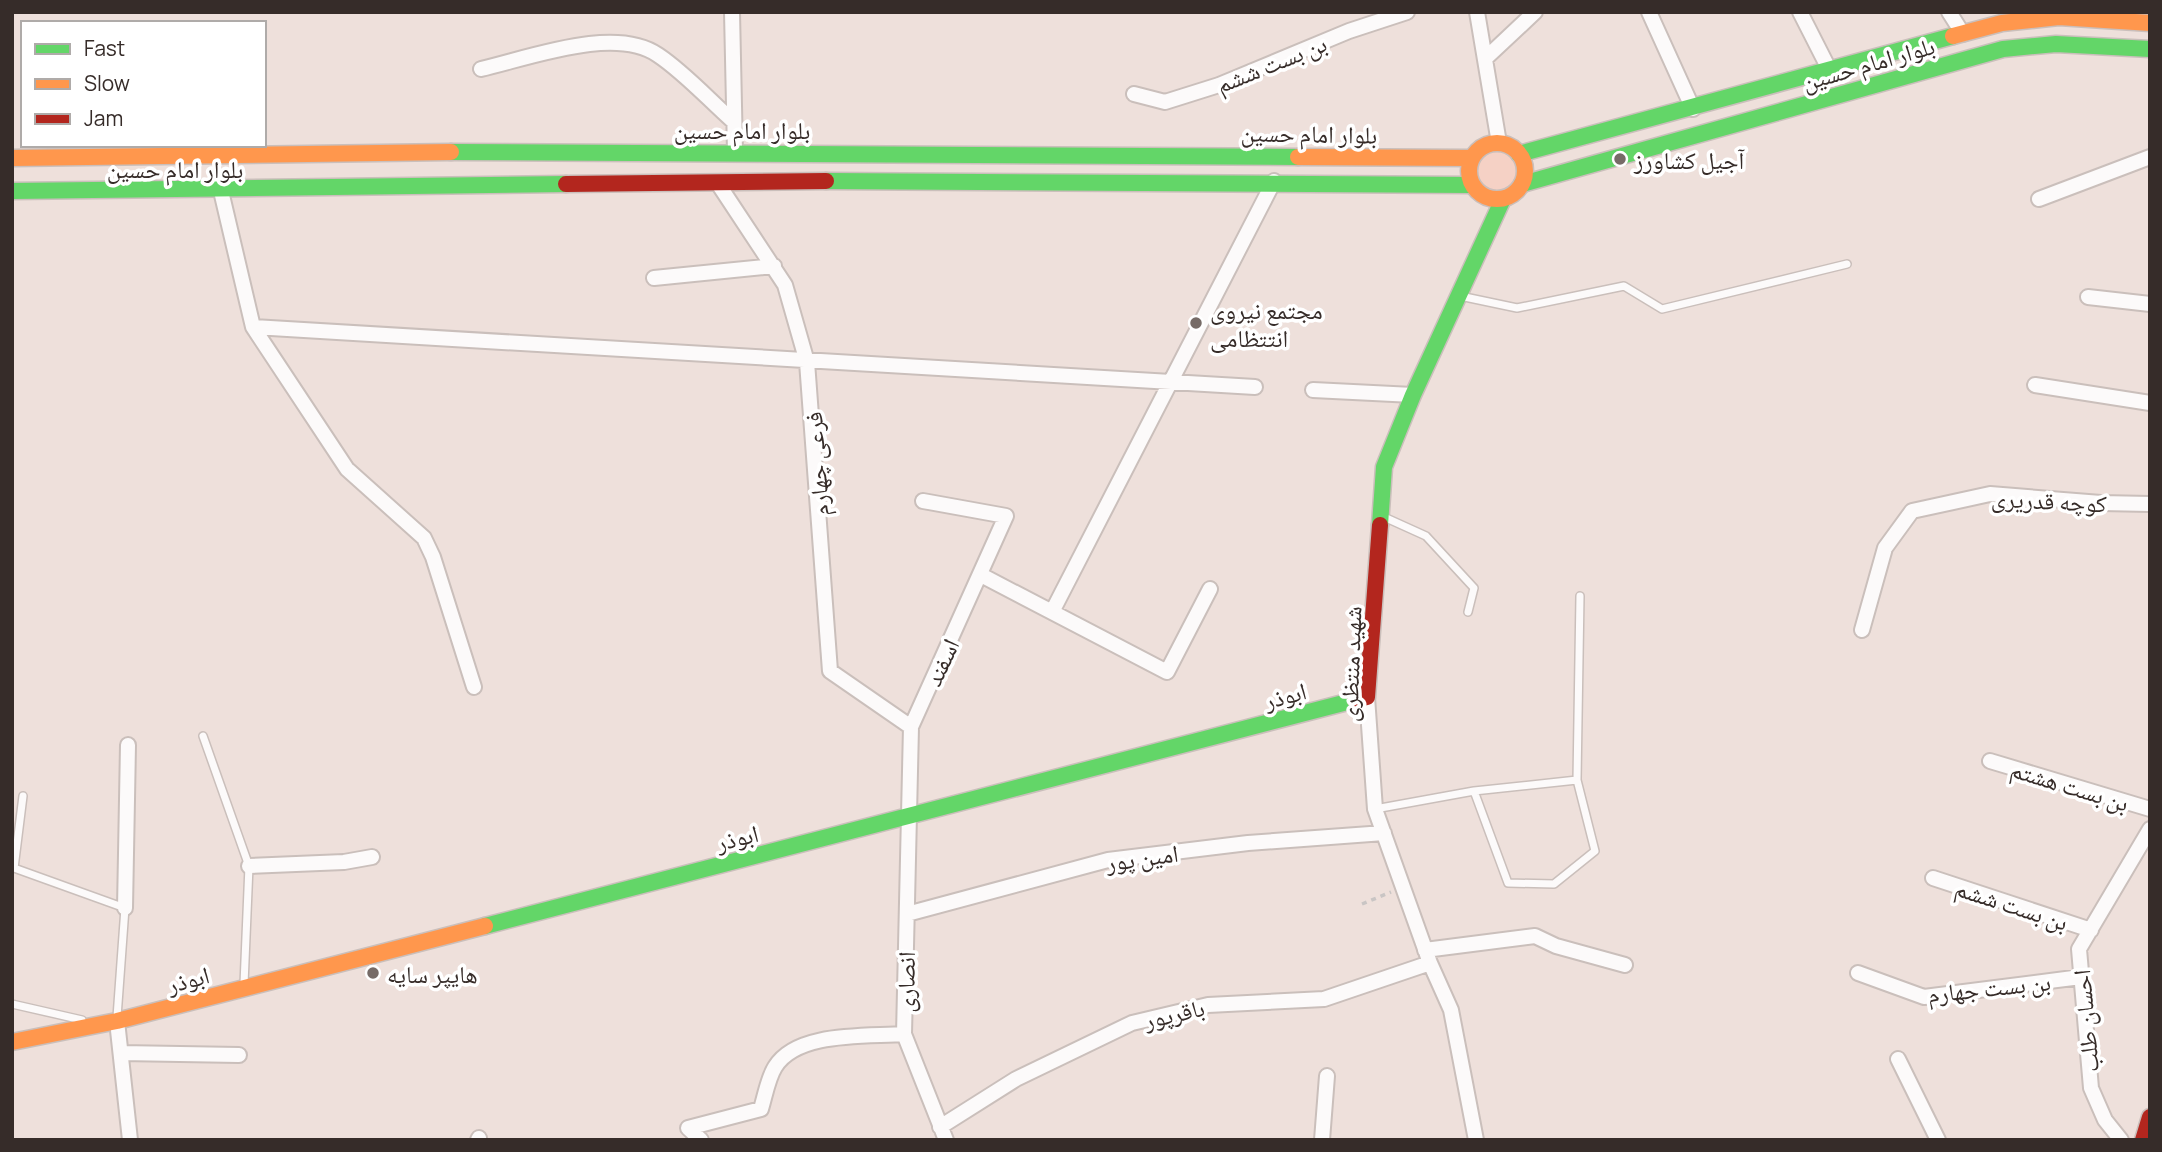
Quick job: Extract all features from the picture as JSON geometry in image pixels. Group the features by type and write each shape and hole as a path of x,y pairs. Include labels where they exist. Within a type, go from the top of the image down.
{"street":[{"path":"732,12 735,152"},
{"name":"بن بست ششم","path":"1134,94 1165,102 1219,85 1349,31 1408,12"},
{"path":"1477,12 1487,57 1499,143"},
{"path":"1487,57 1535,12"},
{"path":"1649,12 1693,109"},
{"path":"1800,12 1830,71"},
{"path":"1949,12 1964,34"},
{"name":"بلوار امام حسین","path":"1519,154 1693,109 2002,23 2074,15 2150,23"},
{"path":"481,69 583,46 622,41 657,54 734,122"},
{"name":"بلوار امام حسین","path":"1522,184 2003,49 2056,44 2150,49"},
{"path":"1499,143 1519,154 1525,169 1522,184 1511,196 1503,199 1485,197 1472,185 1469,176 1472,158 1483,146 1499,143"},
{"name":"بلوار امام حسین","path":"12,158 491,150 1472,158"},
{"path":"2039,199 2150,157"},
{"path":"1052,612 1274,181"},
{"name":"بلوار امام حسین","path":"12,191 221,191 717,182 1274,181 1472,185"},
{"name":"فرعی چهارم","path":"717,182 785,285 807,362 830,671 911,727"},
{"path":"221,191 253,327 347,468 424,538 433,557 474,687"},
{"name":"شهید منتظری","path":"1476,1140 1451,1010 1427,957 1375,809 1367,697 1384,467 1413,395 1503,199"},
{"path":"654,278 774,266"},
{"path":"2088,297 2150,304"},
{"path":"253,327 1255,387"},
{"path":"2035,385 2150,403"},
{"path":"1313,390 1413,395"},
{"name":"کوچه قدریری","path":"1862,630 1885,548 1912,511 1990,494 2150,504"},
{"name":"اسفند","path":"909,816 911,727 1006,516 923,502"},
{"path":"981,575 1167,672 1210,589"},
{"name":"ابوذر","path":"12,1042 117,1021 1367,697"},
{"path":"125,908 128,745"},
{"name":"بن بست هشتم","path":"1990,761 2150,809"},
{"name":"انصاری","path":"909,816 904,1034 943,1133"},
{"name":"احسان طلب","path":"2121,1140 2105,1120 2091,1088 2079,949 2150,829"},
{"name":"امین پور","path":"907,914 1108,860 1248,843 1384,833"},
{"path":"248,866 344,862 372,857"},
{"name":"بن بست ششم","path":"1933,878 2091,930"},
{"name":"باقرپور","path":"943,1133 1016,1079 1132,1023 1208,1004 1324,999 1427,957 1535,936 1556,946 1625,965"},
{"name":"بن بست جهارم","path":"1858,973 1924,997 2081,977"},
{"path":"117,1021 130,1140"},
{"path":"701,1140 688,1128 761,1109 774,1067 791,1049 808,1042 904,1034"},
{"path":"121,1053 239,1055"},
{"path":"1898,1059 1938,1140"},
{"path":"1322,1140 1327,1076"},
{"path":"2143,1140 2150,1117"}],"lane":[{"path":"1460,296 1517,308 1625,286 1662,309 1847,264"},
{"path":"1380,515 1426,536 1474,588 1468,612"},
{"path":"1474,791 1508,883 1554,884 1595,850 1577,780 1580,596"},
{"path":"203,736 248,866 244,988"},
{"path":"1375,809 1474,791 1577,780"},
{"path":"23,796 13,868 125,908 117,1021"},
{"path":"12,1004 97,1023"}],"path":[{"path":"1362,904 1403,887"}],"shaded area":[{"path":"1496,147 1513,154 1520,171 1513,188 1496,195 1479,188 1472,171 1479,154"}],"traffic: fast":[{"path":"1519,154 1953,36"},
{"path":"1522,184 2003,49 2056,44 2150,49"},
{"path":"451,152 1298,157"},
{"path":"826,181 1472,185"},
{"path":"12,191 566,184"},
{"path":"1380,525 1384,467 1413,395 1503,199"},
{"path":"485,926 1355,700"}],"traffic: slow":[{"path":"1953,36 2002,23 2059,17 2150,23"},
{"path":"1491,143 1503,143 1517,151 1525,165 1525,171 1523,182 1517,191 1503,199 1491,199 1474,187 1469,177 1469,165 1481,148 1491,143"},
{"path":"12,158 451,152"},
{"path":"1298,157 1472,158"},
{"path":"12,1042 117,1021 485,926"}],"traffic: jam":[{"path":"566,184 826,181"},
{"path":"1355,700 1367,697 1380,525"},
{"path":"2143,1140 2150,1117"}],"place":[{"name":"آجیل کشاورز","path":"1620,159"},
{"name":"مجتمع نیروی انتتظامی","path":"1196,323"},
{"name":"هایپر‌ سایه","path":"373,973"}]}
